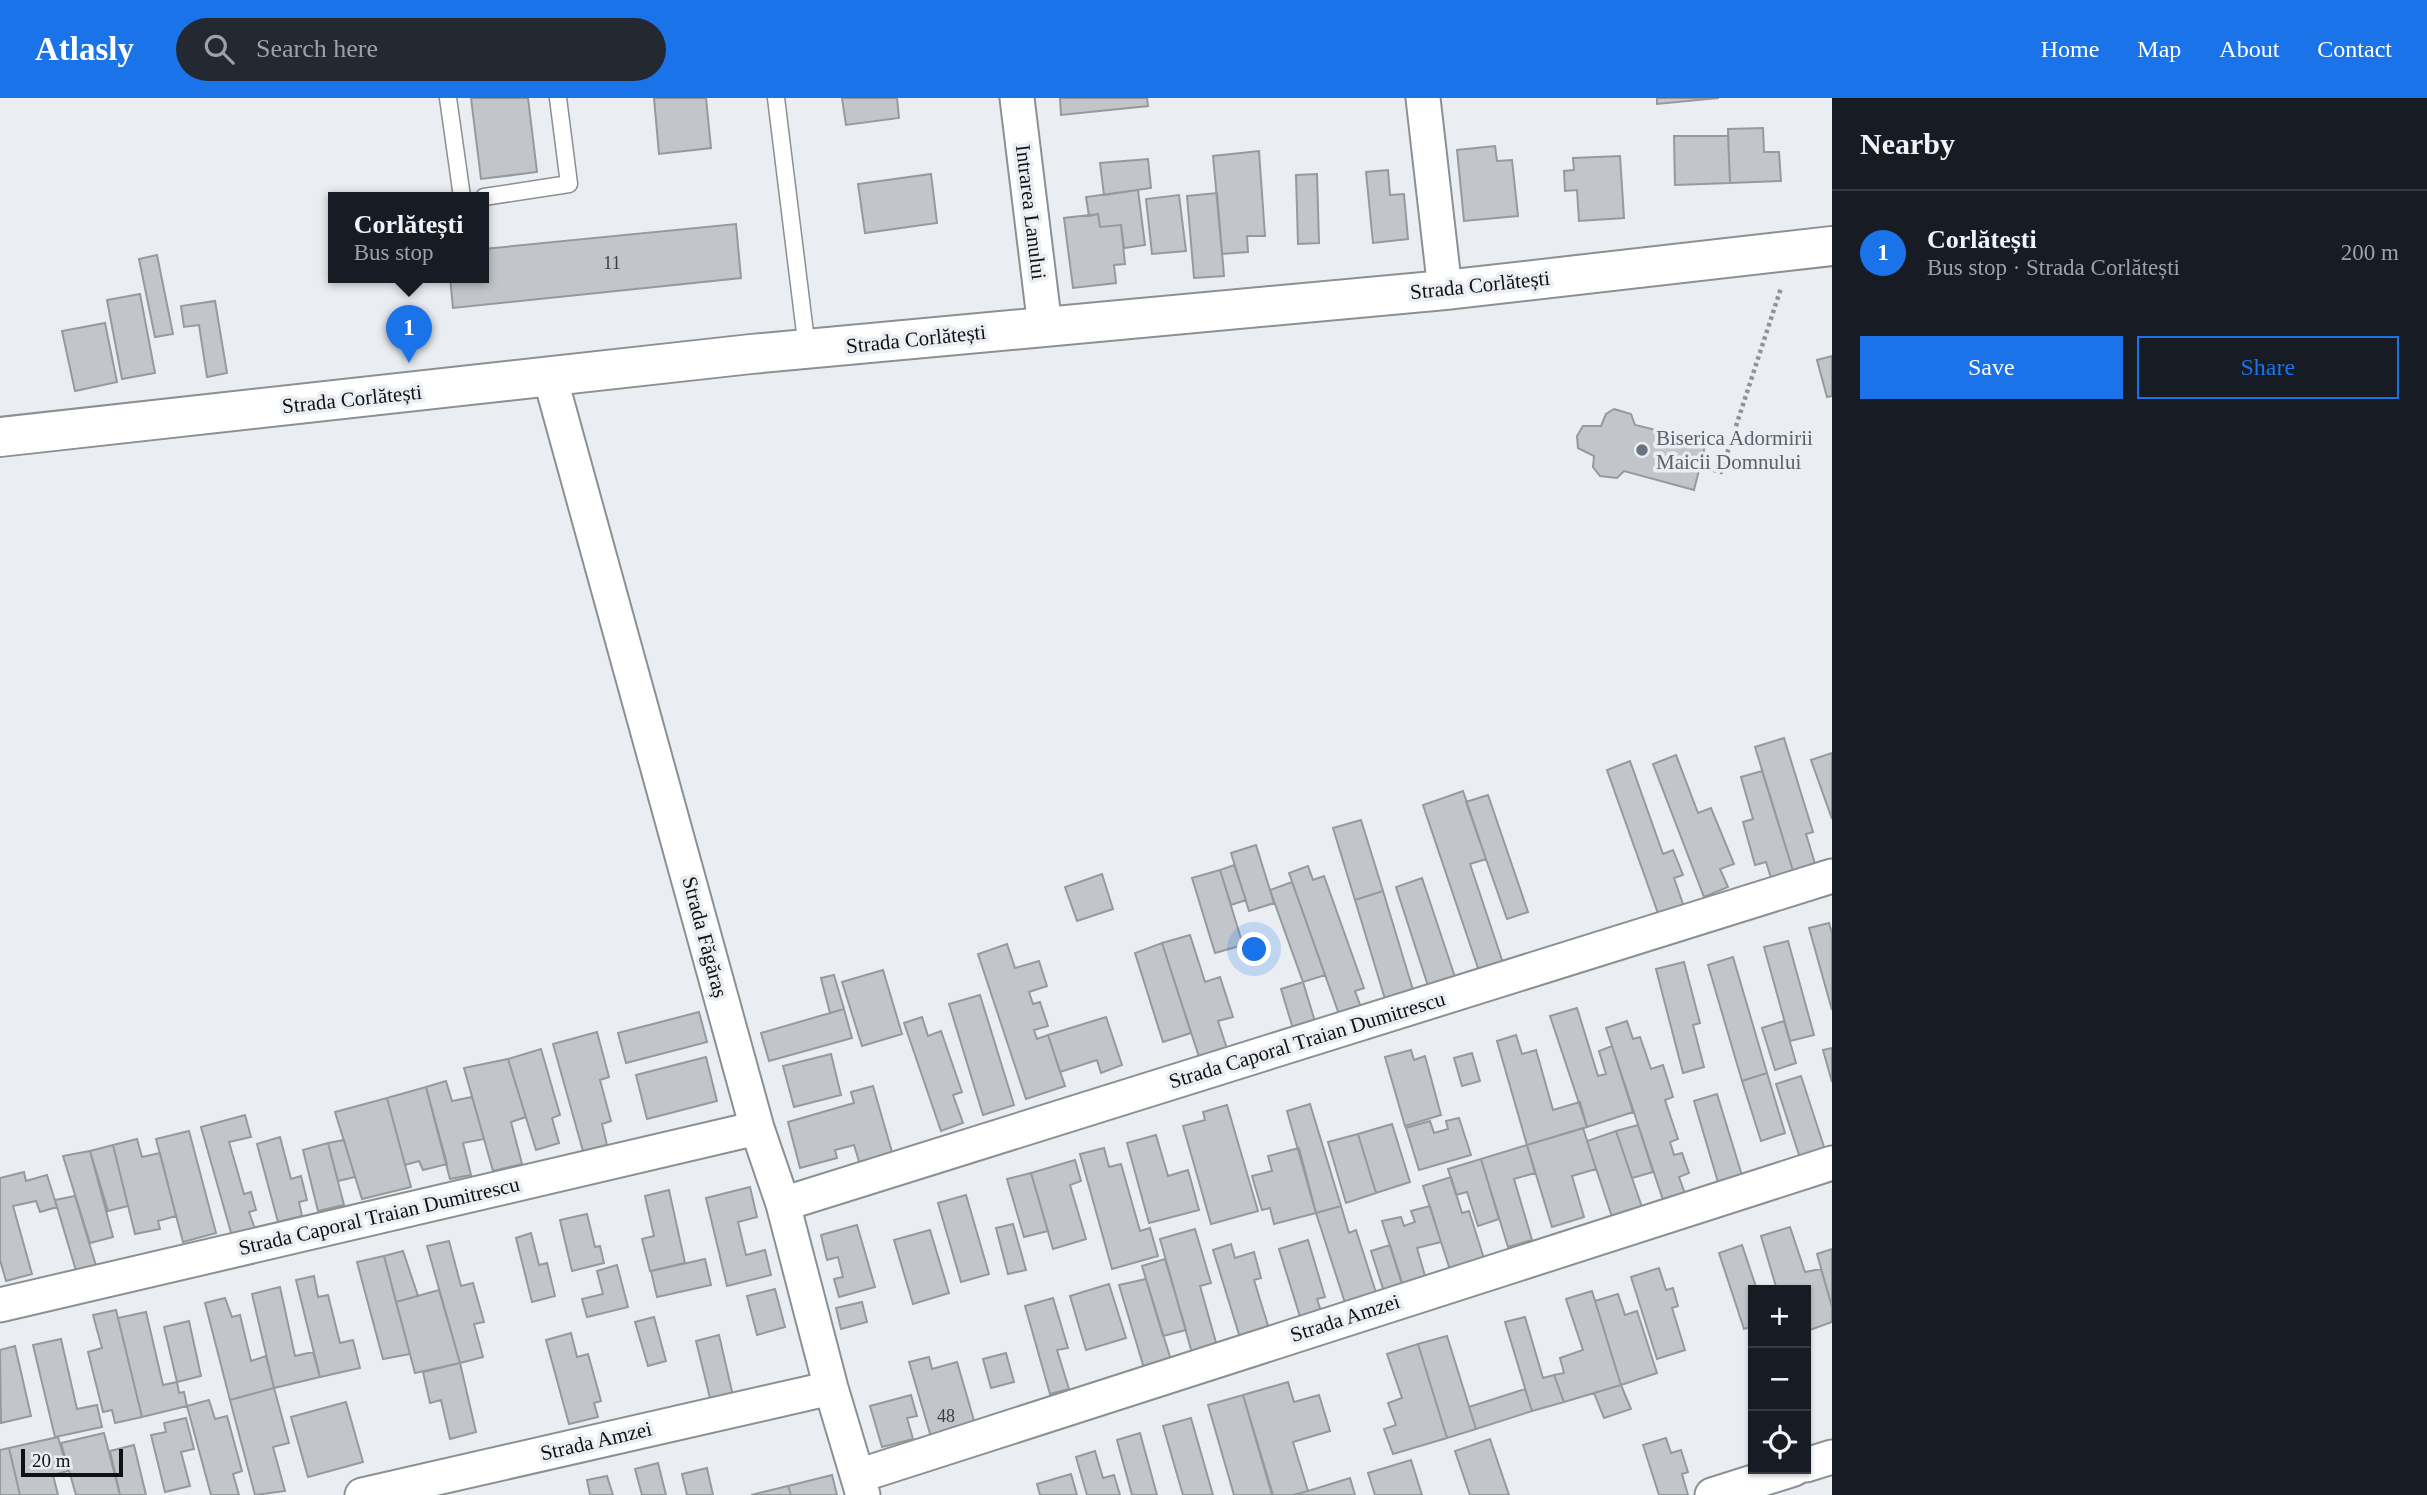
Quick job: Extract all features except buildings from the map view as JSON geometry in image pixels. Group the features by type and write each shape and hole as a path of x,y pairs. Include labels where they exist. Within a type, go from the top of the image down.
{"street":[{"name":"Intrarea Lanului","path":"1017,98 1045,327"},
{"path":"1423,98 1445,290"},
{"name":"Strada Corlătești","path":"0,437 807,350 1445,290 1832,246"},
{"name":"Strada Făgăraș","path":"550,377 757,1128 783,1204 831,1388 860,1485"},
{"name":"Strada Caporal Traian Dumitrescu","path":"783,1204 1832,876"},
{"name":"Strada Caporal Traian Dumitrescu","path":"0,1305 757,1128"},
{"name":"Strada Amzei","path":"860,1485 1832,1163"},
{"name":"Strada Amzei","path":"362,1495 831,1388"},
{"path":"1811,1463 1832,1457"},
{"path":"1712,1495 1778,1474"}],"lane":[{"path":"448,98 461,192"},
{"path":"489,196 569,184 558,98"},
{"path":"776,98 807,350"}],"path":[{"path":"1700,467 1721,472 1781,289 1780,252"}],"place":[{"name":"Corlătești","path":"409,363"},
{"name":"Biserica Adormirii Maicii Domnului","path":"1642,450"}]}
